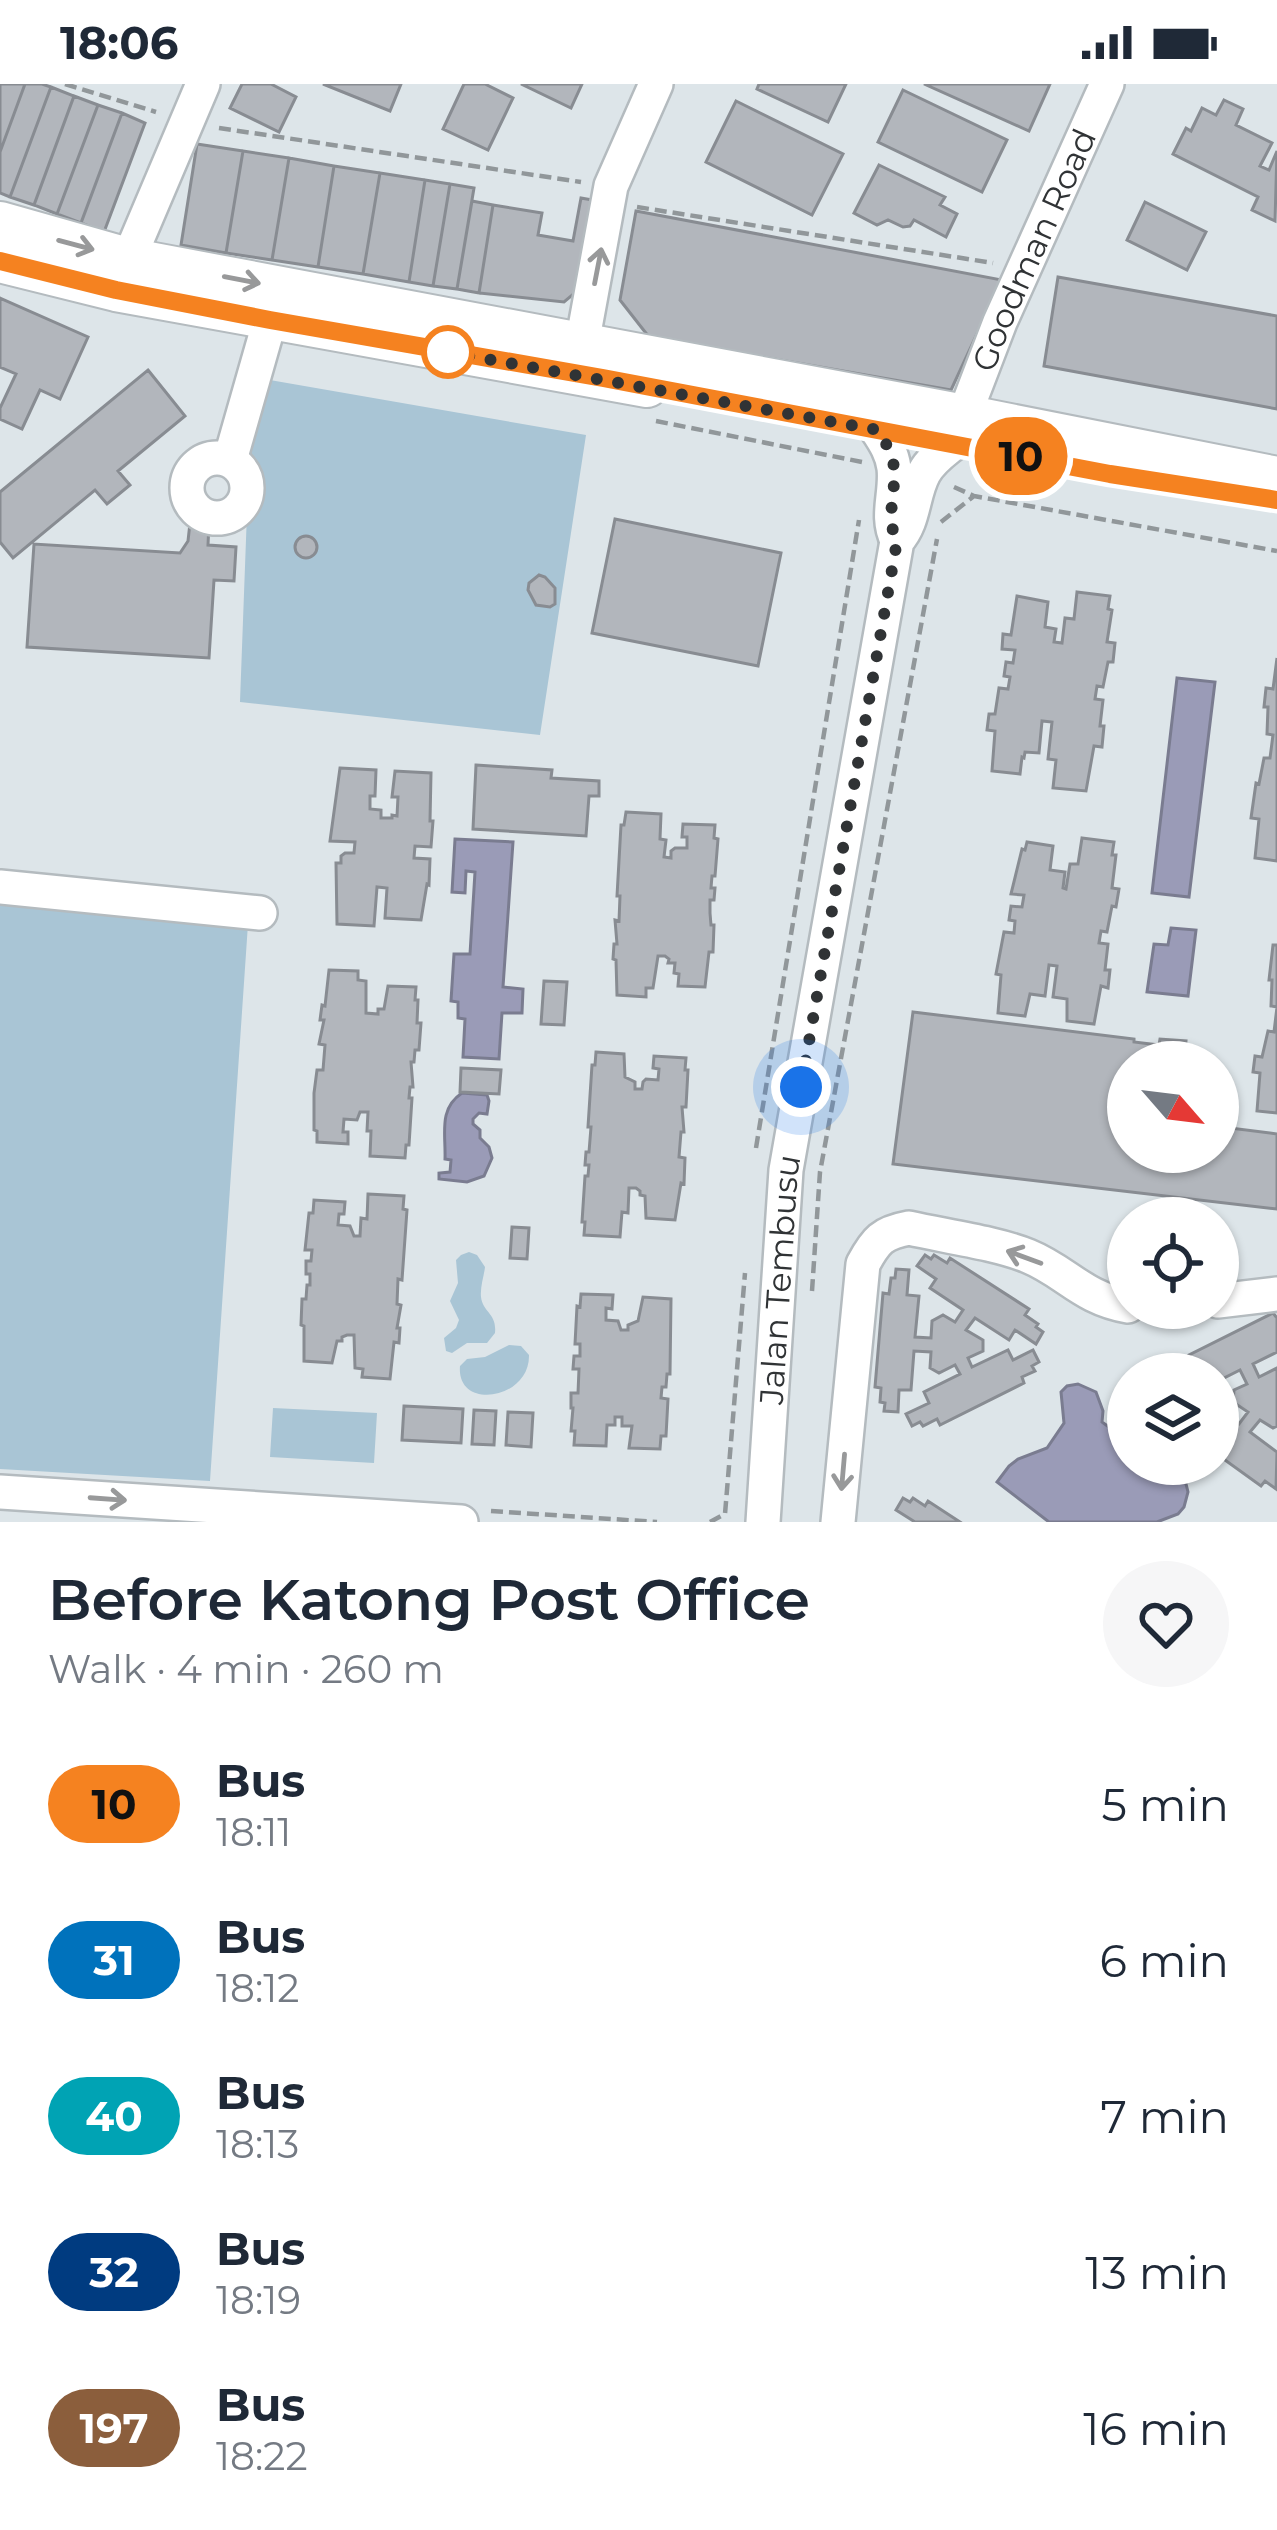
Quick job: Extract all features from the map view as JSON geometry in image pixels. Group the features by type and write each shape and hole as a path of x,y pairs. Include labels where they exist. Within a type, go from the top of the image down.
{"main road":[{"path":"0,223 122,274 270,320 878,430 959,429 1277,478"},
{"path":"0,261 122,274 582,344 959,429 1110,474 1277,500"}],"street":[{"path":"122,274 203,84"},
{"path":"582,344 609,194 656,84"},
{"name":"Goodman Road","path":"897,541 910,519 923,474 959,429 1000,322 1107,84"},
{"path":"230,460 270,320"},
{"path":"878,430 894,468 890,520 897,541"},
{"name":"Jalan Tembusu","path":"763,1522 786,1171 897,541"},
{"path":"0,887 260,913"},
{"path":"838,1522 862,1264 874,1243 890,1232 909,1228 1027,1256 1087,1294 1107,1300"},
{"path":"1239,1299 1277,1294"},
{"path":"0,1492 214,1514 461,1522"}],"path":[{"path":"64,84 187,123 1011,266"},
{"path":"812,1289 820,1172 940,523 974,496"}],"shaded area":[{"path":"252,377 586,435 540,735 240,702"},
{"path":"1177,678 1215,682 1189,897 1152,893"},
{"path":"455,839 513,842 503,987 523,989 522,1013 502,1013 499,1059 463,1057 465,1019 458,1018 458,1002 451,1001 454,954 470,954 475,872 466,871 465,893 452,892"},
{"path":"0,898 248,924 210,1481 0,1469"},
{"path":"1171,928 1196,930 1188,996 1147,992 1154,944 1168,945"},
{"path":"462,1093 487,1095 489,1101 487,1114 479,1113 473,1124 492,1158 484,1176 467,1182 439,1179 439,1173 450,1172 451,1160 445,1159 446,1114"},
{"path":"469,1252 485,1267 481,1297 495,1333 487,1343 467,1343 452,1353 446,1351 444,1338 459,1320 450,1301 458,1283 456,1260"},
{"path":"509,1345 521,1346 529,1355 518,1382 493,1394 469,1390 460,1366 467,1359 485,1357"},
{"path":"1078,1384 1096,1392 1102,1422 1107,1426 1107,1485 1186,1485 1184,1507 1178,1514 1157,1522 1049,1522 997,1482 1018,1459 1047,1448 1064,1423 1061,1392"},
{"path":"273,1408 377,1413 374,1463 270,1457"}],"building":[{"path":"0,84 25,84 0,152"},
{"path":"25,84 51,87 10,197 0,193 0,152"},
{"path":"242,84 271,84 296,97 279,132 230,108"},
{"path":"323,84 401,84 390,111"},
{"path":"464,84 485,84 513,98 488,150 443,129"},
{"path":"521,84 582,84 571,108"},
{"path":"759,84 846,84 828,122 757,89"},
{"path":"924,84 1050,84 1029,131"},
{"path":"51,87 74,96 34,205 10,197"},
{"path":"903,90 1007,140 982,192 878,142"},
{"path":"74,96 98,105 57,214 34,205"},
{"path":"1224,100 1243,109 1236,125 1272,143 1260,166 1269,170 1277,151 1275,221 1252,210 1258,197 1173,154 1202,108 1216,115"},
{"path":"736,101 843,154 812,215 706,162"},
{"path":"98,105 122,113 81,223 57,214"},
{"path":"122,113 145,123 104,232 81,223"},
{"path":"197,144 243,151 226,253 181,245"},
{"path":"243,151 289,158 272,260 226,253"},
{"path":"289,158 334,166 318,267 272,260"},
{"path":"879,165 945,197 940,205 957,214 946,237 914,220 903,227 888,220 877,225 854,213"},
{"path":"334,166 380,173 363,274 318,267"},
{"path":"380,173 425,180 409,282 363,274"},
{"path":"425,180 450,184 433,286 409,282"},
{"path":"450,184 474,188 457,289 433,286"},
{"path":"581,198 598,201 582,287 564,302 479,293 493,205 542,213 538,235 573,241"},
{"path":"472,201 493,205 479,293 457,289"},
{"path":"1145,202 1206,232 1187,270 1127,240"},
{"path":"636,211 1002,280 951,390 649,337 620,300"},
{"path":"1058,277 1277,316 1277,409 1044,366"},
{"path":"0,298 88,337 60,399 40,390 22,429 0,419 0,408 16,374 0,367"},
{"path":"148,370 185,416 118,471 130,485 107,504 95,490 13,558 0,542 0,492"},
{"path":"615,519 781,553 758,666 592,633"},
{"path":"190,523 209,524 208,545 236,547 234,581 214,580 209,658 27,647 34,544 180,553 188,541"},
{"path":"306,536 317,547 306,558 295,547"},
{"path":"539,575 555,588 555,604 550,607 536,605 528,590"},
{"path":"1077,592 1110,596 1107,642 1115,643 1103,687 1097,686 1095,699 1103,700 1102,747 1094,746 1086,791 1053,788 1056,760 1048,759 1052,722 1042,721 1039,753 1025,752 1020,774 992,771 995,731 987,730 999,688 1008,689 1006,662 1013,663 1015,650 1002,649 1003,634 1011,635 1017,596 1048,602 1045,627 1056,629 1054,642 1062,643 1065,618 1074,619"},
{"path":"1277,658 1277,861 1255,858 1259,819 1251,818 1256,783 1264,758 1270,758 1273,735 1267,734 1268,707 1264,707 1266,688 1273,689"},
{"path":"476,765 552,770 551,778 599,781 599,796 589,796 586,836 473,829"},
{"path":"340,768 376,770 370,809 381,810 381,818 397,816 398,797 392,797 395,771 431,773 431,847 415,846 414,858 430,859 421,920 385,918 387,888 377,887 374,926 337,924 336,863 341,863 345,853 354,853 355,842 330,841"},
{"path":"626,812 661,814 664,857 671,858 675,848 687,848 683,824 715,825 714,838 718,839 711,888 715,888 714,900 710,900 713,952 709,952 705,987 678,986 675,963 658,956 653,988 646,988 646,997 617,995 613,959 615,920 619,921 621,825"},
{"path":"1082,838 1114,842 1112,888 1119,889 1107,932 1101,931 1099,943 1108,944 1105,970 1110,970 1108,988 1101,986 1094,1024 1067,1021 1067,999 1053,997 1057,966 1049,965 1045,996 1030,994 1025,1016 998,1013 1001,975 996,974 1004,932 1014,933 1011,906 1022,907 1024,895 1011,894 1022,849 1027,842 1053,846 1050,870 1065,872 1066,889 1070,864 1078,864"},
{"path":"1273,945 1277,945 1277,1007 1271,1006 1269,980"},
{"path":"329,970 358,971 358,980 366,981 366,1013 384,1009 388,986 416,987 417,1023 421,1023 419,1050 411,1062 405,1158 370,1156 368,1112 360,1112 357,1120 344,1119 348,1144 317,1142 314,1093 317,1070 323,1070 325,1045 319,1044 324,1020 320,1020"},
{"path":"544,981 567,982 564,1025 541,1024"},
{"path":"1277,1007 1277,1113 1257,1111 1260,1073 1253,1072 1255,1056 1262,1057 1268,1031 1274,1032"},
{"path":"913,1012 1134,1039 1107,1041 1107,1173 1239,1173 1239,1129 1277,1134 1277,1209 1239,1205 1239,1197 1175,1197 893,1164"},
{"path":"596,1052 624,1054 625,1077 635,1082 635,1089 642,1089 646,1079 658,1080 654,1056 686,1058 688,1070 679,1157 685,1158 684,1184 675,1220 646,1218 645,1196 629,1188 620,1237 584,1235 582,1222"},
{"path":"461,1068 501,1070 499,1094 460,1092"},
{"path":"368,1194 404,1196 403,1209 407,1210 402,1280 398,1279 399,1343 394,1342 390,1379 362,1377 363,1369 355,1368 354,1335 337,1341 332,1363 304,1361 302,1299 310,1285 306,1261 311,1261 312,1250 305,1250 309,1213 313,1213 314,1200 345,1202 338,1225 350,1226 354,1236 360,1236 361,1218 367,1219"},
{"path":"512,1227 529,1228 527,1259 510,1258"},
{"path":"925,1255 947,1263 950,1258 1029,1309 1025,1315 1043,1332 1036,1344 1015,1330 1009,1340 975,1318 966,1330 983,1340 983,1351 968,1358 972,1367 1008,1350 1013,1360 1033,1350 1039,1362 1032,1366 1035,1371 1022,1377 1024,1383 940,1425 937,1419 912,1426 906,1414 929,1403 924,1392 960,1374 955,1365 939,1373 930,1368 931,1352 914,1351 911,1390 899,1390 898,1412 884,1411 881,1388 875,1387 883,1293 889,1294 896,1269 909,1270 907,1295 919,1296 915,1337 931,1338 932,1321 943,1315 955,1322 963,1310 930,1288 936,1279 917,1266"},
{"path":"581,1294 613,1295 606,1320 618,1321 621,1330 638,1321 643,1297 671,1299 670,1374 661,1398 668,1399 666,1436 661,1436 660,1449 629,1448 632,1426 622,1426 622,1417 615,1417 615,1425 607,1425 606,1446 574,1445 571,1393 578,1393 579,1369 573,1369 574,1356 580,1356 580,1344 575,1344"},
{"path":"1273,1313 1277,1318 1277,1352 1253,1364 1259,1377 1277,1368 1277,1426 1260,1420 1250,1432 1277,1452 1276,1489 1265,1481 1261,1486 1239,1470 1239,1424 1248,1412 1239,1406 1239,1388 1247,1384 1239,1370 1239,1353 1193,1353"},
{"path":"404,1406 463,1409 461,1443 402,1440"},
{"path":"474,1410 496,1411 494,1445 472,1444"},
{"path":"508,1412 533,1413 531,1447 506,1445"},
{"path":"903,1498 925,1506 928,1501 960,1522 915,1522 896,1510"}],"bus line":[{"name":"10","path":"0,261 270,320 1110,474 1277,500"}],"route":[{"path":"448,352 878,430 890,451 894,468 890,520 897,541 801,1087"}]}
